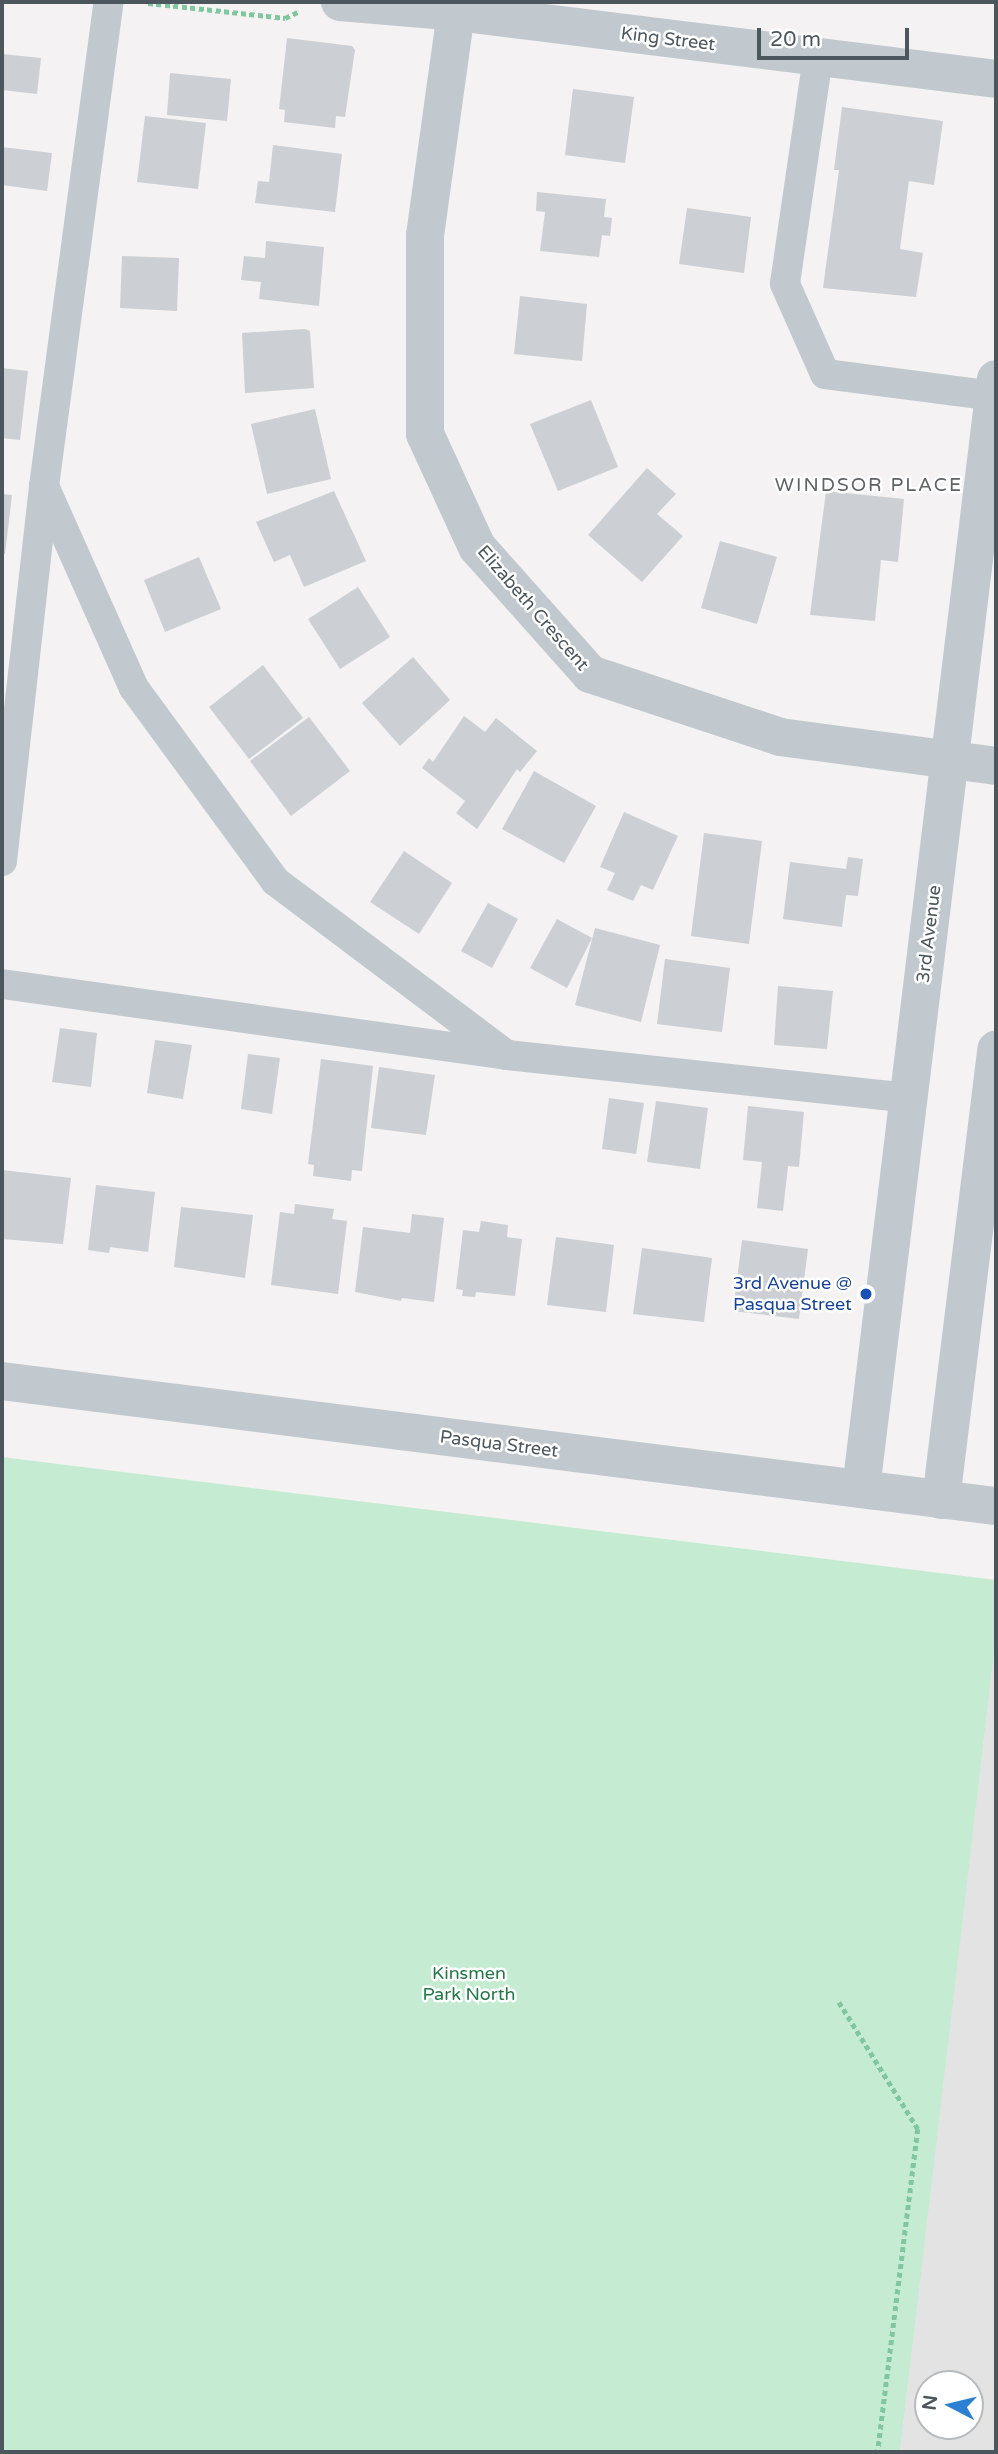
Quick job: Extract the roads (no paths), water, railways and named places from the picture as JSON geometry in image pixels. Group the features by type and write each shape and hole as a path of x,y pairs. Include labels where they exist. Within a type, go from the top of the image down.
{"street":[{"name":"King Street","path":"323,5 456,12 996,79"},
{"name":"Elizabeth Crescent","path":"456,12 425,235 425,434 477,547 590,674 780,737 996,766"},
{"name":"3rd Avenue","path":"861,1489 995,387"},
{"path":"941,1500 992,1118 996,1049"},
{"name":"Pasqua Street","path":"2,1381 996,1506"}],"lane":[{"path":"2,862 44,486 108,2"},
{"path":"818,57 785,284 825,374 995,387"},
{"path":"44,486 134,688 275,881 507,1055"},
{"path":"2,985 507,1055 909,1098"}],"place":[{"name":"3rd Avenue @ Pasqua Street","path":"866,1294"}],"district":[{"name":"WINDSOR PLACE","path":"869,486"}],"park label":[{"name":"Kinsmen Park North","path":"469,1984"}]}
